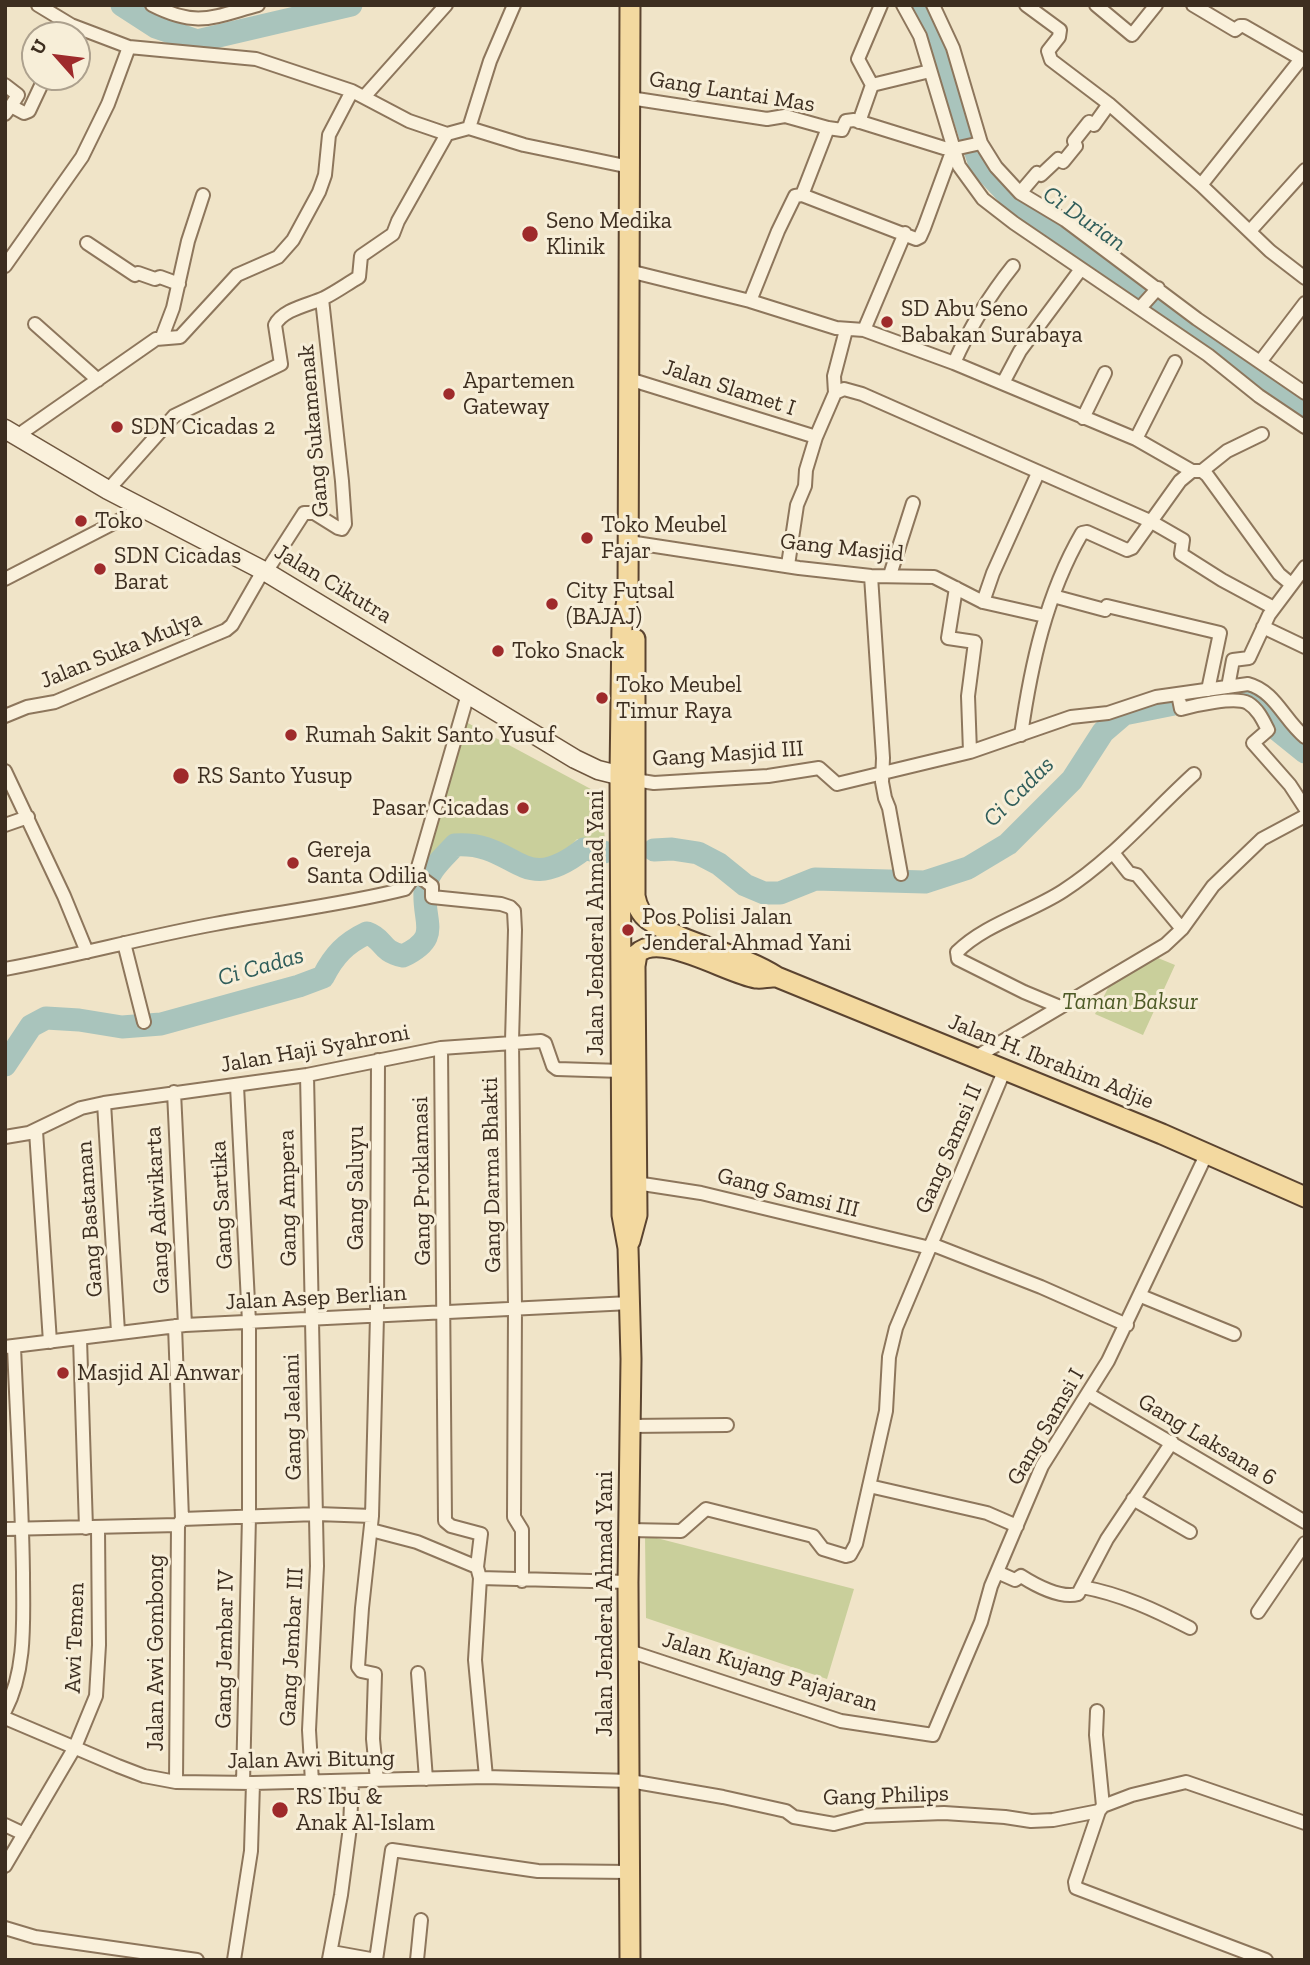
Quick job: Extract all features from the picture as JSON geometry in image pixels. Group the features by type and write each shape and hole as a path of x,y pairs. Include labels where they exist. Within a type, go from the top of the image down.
{"main road":[{"name":"Jalan Jenderal Ahmad Yani","path":"630,5 628,597 635,624 627,778 622,1071 622,1215 628,1248 630,1303 630,1960"},
{"name":"Jalan Cikutra","path":"11,433 108,490 264,572 585,764 627,778"},
{"name":"Jalan Jenderal Ahmad Yani","path":"627,778 635,895 640,912"},
{"name":"Jalan H. Ibrahim Adjie","path":"640,912 651,922 748,961 777,977 1207,1153 1305,1197"},
{"name":"Jalan H. Ibrahim Adjie","path":"635,966 637,954 650,946 669,948 757,978 777,977"},
{"name":"Jalan Jenderal Ahmad Yani","path":"628,1248 637,1215 635,966"}],"street":[{"path":"38,5 57,21"},
{"path":"152,5 181,18 206,20 258,5"},
{"path":"364,97 446,5"},
{"path":"469,128 490,61 514,5"},
{"path":"859,122 872,85 858,59 881,5"},
{"path":"903,5 920,36 959,166 966,178 998,211 1142,305 1286,415 1305,426"},
{"path":"933,5 953,48 981,144 996,167 1020,193 1065,220 1157,290 1305,393"},
{"path":"1026,5 1061,32 1048,51 1048,57 1109,104 1270,251 1305,278"},
{"path":"1096,5 1132,35 1157,5"},
{"path":"1192,5 1234,30 1244,26 1303,60 1200,185"},
{"path":"91,36 130,47 256,59 352,91 409,121 447,134 469,128 524,145 630,167"},
{"path":"5,266 82,157 108,104 130,47"},
{"path":"872,85 930,71"},
{"path":"5,85 17,93 8,110 24,113 29,111 39,91"},
{"path":"11,433 162,337 180,337 237,275 272,261 285,250 319,192 325,175 329,135 352,91"},
{"name":"Gang Lantai Mas","path":"630,98 768,119 785,116 828,128"},
{"path":"1020,193 1037,173 1041,175 1058,159 1063,162 1076,146 1074,141 1088,122 1094,125 1109,104"},
{"path":"802,195 828,128 842,130 846,121 859,122 944,148 981,144"},
{"path":"108,490 174,416 278,367 282,360 275,325 278,319 286,313 322,299 359,277 361,255 394,233 398,221 447,134"},
{"path":"750,302 795,195 802,195 916,239 920,237 955,148"},
{"path":"1250,231 1305,170"},
{"path":"162,337 203,195"},
{"path":"864,330 905,233"},
{"path":"87,243 135,275 138,273 156,279 161,277 179,284"},
{"path":"954,363 969,330 1013,265"},
{"path":"629,271 845,330 864,330 954,363 1136,439 1197,471 1279,574 1298,583"},
{"path":"1003,383 1020,351 1078,273"},
{"path":"1142,305 1157,290"},
{"name":"Gang Sukamenak","path":"264,572 304,513 314,513 338,528 342,529 345,524 322,299"},
{"path":"1237,375 1255,359 1305,303"},
{"path":"35,324 97,380"},
{"path":"788,565 797,505 805,485 806,470 816,437 835,393 834,376 845,330"},
{"path":"1136,439 1175,362"},
{"path":"1083,418 1105,373"},
{"name":"Jalan Slamet I","path":"629,379 816,437"},
{"path":"835,393 844,389 862,394 1150,521 1183,540 1181,554 1274,608"},
{"path":"1021,735 1045,616 1082,533 1087,532 1129,550 1180,481 1227,451 1262,433"},
{"path":"984,602 993,573 1038,473"},
{"path":"890,575 913,503"},
{"path":"5,579 143,508"},
{"name":"Gang Masjid","path":"628,542 788,565 799,569 872,576 934,578 984,602 1045,616"},
{"path":"1228,687 1233,660 1249,659 1274,608 1298,583 1305,567"},
{"name":"Jalan Suka Mulya","path":"5,716 55,702 226,630 232,625 264,572"},
{"path":"872,576 882,774 901,874"},
{"path":"956,589 948,638 975,642 968,696 970,752"},
{"path":"1053,596 1105,610 1107,606 1133,611 1220,633 1208,690"},
{"path":"1263,627 1305,647"},
{"path":"1305,737 1293,728 1270,695 1258,687 1248,684 1208,690 1179,699 1181,709 1198,704 1238,701 1252,706 1268,729 1252,743 1290,785 1305,808"},
{"path":"5,970 285,910 320,907 382,895 424,880 468,694"},
{"name":"Gang Masjid III","path":"627,778 654,783 768,776 819,768 837,784 970,752 1071,717 1108,712 1156,697 1179,699"},
{"path":"5,771 64,896 87,952"},
{"path":"1060,1007 987,975 958,959 957,952 1006,919 1062,892 1114,854 1163,802 1194,774"},
{"path":"976,1057 1166,945 1182,929 1213,886 1262,839 1305,816"},
{"path":"5,825 28,817"},
{"path":"1114,854 1129,873 1137,875 1182,929"},
{"name":"Gang Darma Bhakti","path":"424,880 432,897 501,904 514,911 514,1517 522,1530 522,1581"},
{"path":"124,943 144,1021"},
{"name":"Jalan Haji Syahroni","path":"5,1137 36,1131 81,1108 104,1103 307,1075 441,1048 512,1041 543,1041 553,1066 557,1069 622,1071"},
{"name":"Gang Proklamasi","path":"441,1048 446,1521 451,1526 481,1534 479,1572"},
{"name":"Gang Saluyu","path":"377,1780 373,1739 375,1674 373,1671 361,1671 358,1667 372,1516 377,1316 378,1060"},
{"name":"Gang Samsi II","path":"629,1530 681,1531 706,1509 813,1536 823,1549 848,1556 856,1544 886,1411 889,1357 896,1328 926,1247 1005,1069"},
{"name":"Gang Ampera","path":"307,1075 311,1320"},
{"name":"Gang Sartika","path":"237,1086 249,1322 248,1516"},
{"name":"Gang Adiwikarta","path":"174,1092 180,1326 180,1522"},
{"name":"Gang Bastaman","path":"104,1103 118,1332"},
{"path":"36,1131 50,1342"},
{"name":"Gang Samsi I","path":"937,1728 981,1622 997,1572 1042,1466 1088,1394 1127,1325 1207,1153"},
{"name":"Gang Samsi III","path":"636,1183 701,1193 926,1247 1041,1287 1127,1325"},
{"path":"1141,1296 1234,1334"},
{"name":"Jalan Asep Berlian","path":"10,1346 180,1326 630,1303"},
{"name":"Gang Jaelani","path":"311,1320 317,1514"},
{"name":"Awi Temen","path":"5,1866 75,1746 96,1696 99,1645 80,1339"},
{"path":"5,1710 12,1696 20,1666 22,1528 10,1346"},
{"name":"Gang Laksana 6","path":"1088,1394 1305,1522"},
{"path":"630,1426 727,1425"},
{"path":"997,1572 1015,1580 1021,1576 1040,1587 1072,1596 1078,1594 1133,1499 1172,1442"},
{"path":"869,1486 954,1504 1017,1525"},
{"path":"1133,1499 1190,1532"},
{"name":"Gang Jembar III","path":"312,1782 309,1730 316,1611 317,1514"},
{"path":"5,1529 92,1528 248,1516 372,1516"},
{"name":"Gang Jembar IV","path":"234,1960 251,1851 248,1783 248,1516"},
{"name":"Jalan Awi Gombong","path":"176,1782 180,1522"},
{"path":"371,1530 417,1542 479,1572 522,1581 628,1582"},
{"path":"1258,1612 1305,1543"},
{"path":"479,1572 475,1660 486,1777"},
{"path":"1082,1587 1112,1592 1190,1629"},
{"name":"Jalan Kujang Pajajaran","path":"629,1651 841,1721 931,1735 937,1728"},
{"path":"418,1673 426,1779"},
{"path":"1097,1711 1101,1808 1075,1882 1076,1888 1266,1960"},
{"name":"Jalan Awi Bitung","path":"5,1718 144,1776 176,1782 312,1782 486,1777 630,1781"},
{"path":"352,1781 350,1827 330,1956 376,1959 392,1850 538,1871 630,1872"},
{"name":"Gang Philips","path":"630,1781 723,1797 786,1811 794,1817 834,1824 865,1816 944,1813 1053,1820 1101,1808 1177,1782 1186,1782 1305,1823"},
{"path":"5,1825 24,1834"},
{"path":"417,1960 421,1920"},
{"path":"5,1928 35,1937 160,1957 197,1960"}],"green space":[{"name":"Pasar Cicadas","path":"466,722 602,795 605,842 577,839 561,857 518,874 509,854 482,845 464,845 448,854 429,874 421,867"},
{"name":"Taman Baksur","path":"1158,958 1175,965 1143,1035 1095,1014 1110,984"},
{"path":"645,1535 854,1589 827,1679 646,1618"}],"waterway":[{"name":"Ci Durian","path":"122,5 156,27 197,41 351,5"},
{"name":"Ci Durian","path":"919,5 936,31 980,165 1017,204 1144,290 1272,386 1305,406"},
{"name":"Ci Cadas","path":"654,850 672,849 698,853 719,864 745,885 764,893 780,893 815,879 925,882 968,868 1008,844 1072,780 1103,732 1124,714 1236,695 1256,698 1274,727 1305,752"},
{"name":"Ci Cadas","path":"5,1065 31,1026 46,1018 122,1027 161,1024 323,977 341,950 367,933 377,938 390,951 403,956 415,949 427,936 426,884 436,866 455,845 476,846 493,851 532,869 546,869 563,863 584,849 604,852"}],"place":[{"name":"Seno Medika Klinik","path":"530,234"},
{"name":"SD Abu Seno Babakan Surabaya","path":"887,322"},
{"name":"Apartemen Gateway","path":"449,394"},
{"name":"SDN Cicadas 2","path":"117,427"},
{"name":"Toko","path":"81,521"},
{"name":"Toko Meubel Fajar","path":"587,538"},
{"name":"SDN Cicadas Barat","path":"100,569"},
{"name":"City Futsal (BAJAJ)","path":"552,604"},
{"name":"Toko Snack","path":"498,651"},
{"name":"Toko Meubel Timur Raya","path":"602,698"},
{"name":"Rumah Sakit Santo Yusuf","path":"291,735"},
{"name":"RS Santo Yusup","path":"181,776"},
{"name":"Pasar Cicadas","path":"523,808"},
{"name":"Gereja Santa Odilia","path":"293,863"},
{"name":"Pos Polisi Jalan Jenderal Ahmad Yani","path":"628,930"},
{"name":"Masjid Al Anwar","path":"63,1373"},
{"name":"RS Ibu & Anak Al-Islam","path":"280,1810"}]}
